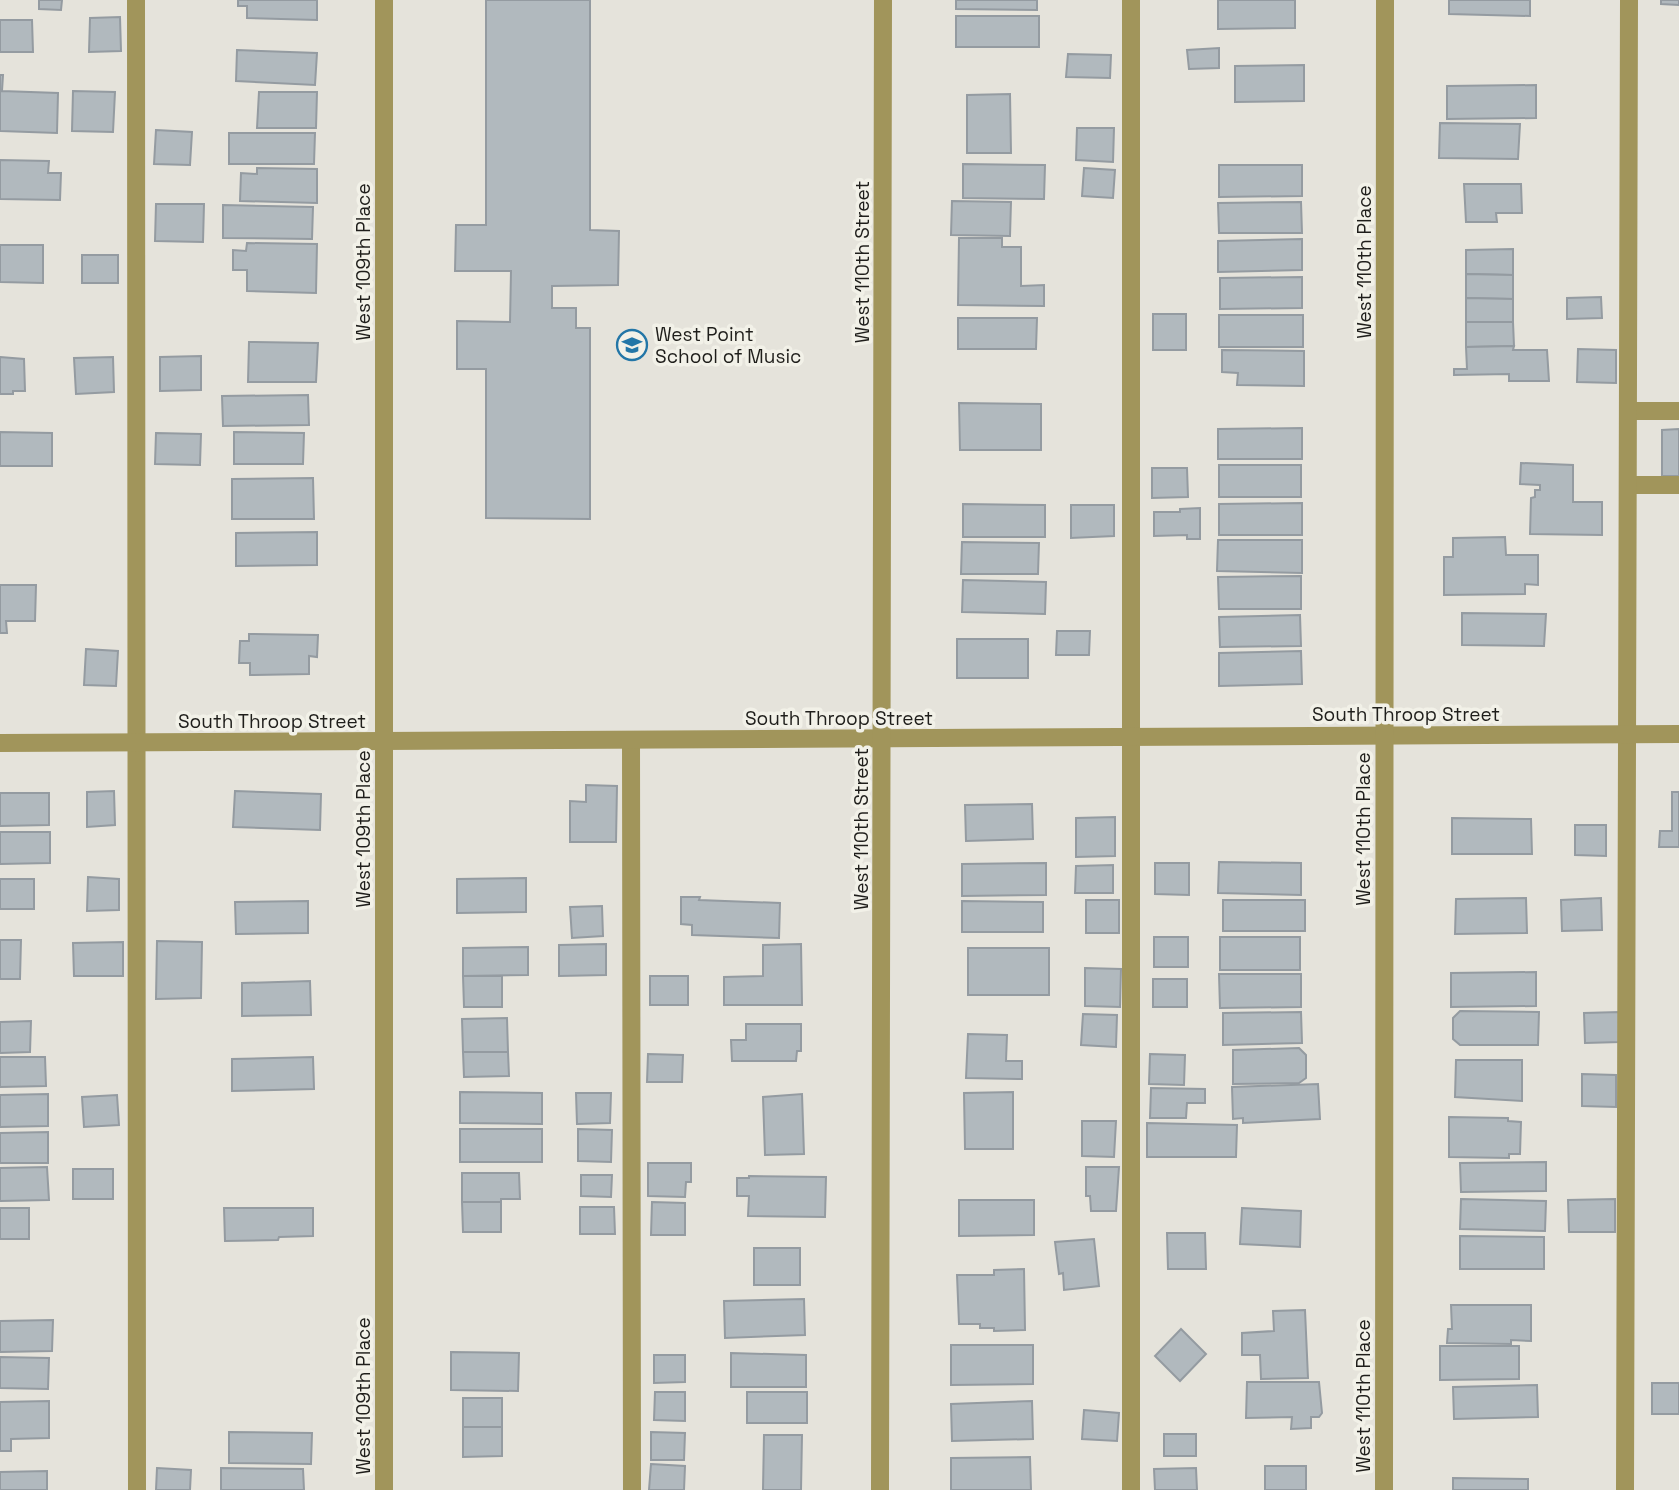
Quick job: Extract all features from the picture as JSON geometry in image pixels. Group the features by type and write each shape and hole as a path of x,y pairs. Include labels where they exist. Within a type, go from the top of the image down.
{"street":[{"path":"136,0 137,1490"},
{"name":"West 109th Place","path":"384,0 384,1490"},
{"name":"West 110th Street","path":"880,1490 883,0"},
{"path":"1131,0 1131,1490"},
{"name":"West 110th Place","path":"1384,1490 1385,0"},
{"path":"1625,1490 1629,0"},
{"path":"1628,411 1679,411"},
{"path":"1628,485 1679,485"},
{"name":"South Throop Street","path":"0,743 1679,734"},
{"path":"631,740 632,1490"}],"building":[{"path":"39,0 62,0 61,10 39,9"},
{"path":"238,0 317,0 317,20 247,18 247,6 238,6"},
{"name":"West Point School of Music","path":"486,0 590,0 590,230 619,231 618,285 552,286 552,308 576,308 576,328 590,328 590,519 486,518 486,369 457,369 457,321 510,322 511,271 455,271 456,225 486,225"},
{"path":"956,0 1037,0 1037,10 956,9"},
{"path":"1218,0 1295,0 1295,28 1218,29"},
{"path":"1449,0 1530,0 1530,16 1449,14"},
{"path":"1661,0 1679,0 1679,5 1661,4"},
{"path":"956,16 1039,16 1039,47 956,47"},
{"path":"120,17 121,51 89,52 90,18"},
{"path":"0,20 32,20 33,52 0,52"},
{"path":"1219,48 1219,68 1189,69 1187,50"},
{"path":"237,50 317,53 315,85 236,81"},
{"path":"1068,54 1111,55 1110,78 1066,77"},
{"path":"1304,65 1304,101 1235,102 1235,66"},
{"path":"0,75 3,75 2,91 58,93 57,133 0,131"},
{"path":"1536,85 1536,118 1447,119 1447,86"},
{"path":"73,91 115,92 113,132 72,131"},
{"path":"259,92 317,92 316,128 257,128"},
{"path":"1010,94 1011,153 967,153 967,95"},
{"path":"1440,123 1520,124 1518,159 1439,158"},
{"path":"1077,128 1114,128 1113,162 1076,160"},
{"path":"156,130 192,132 190,165 154,164"},
{"path":"229,133 315,133 314,164 229,164"},
{"path":"0,160 49,161 48,173 61,173 60,200 0,199"},
{"path":"963,164 1045,165 1044,199 963,198"},
{"path":"1219,165 1302,165 1302,196 1219,197"},
{"path":"257,168 317,169 317,203 240,201 241,173 257,174"},
{"path":"1084,168 1115,170 1113,198 1082,196"},
{"path":"1464,184 1521,184 1522,213 1496,213 1497,222 1466,222"},
{"path":"952,201 1011,202 1010,236 951,235"},
{"path":"1301,202 1302,233 1219,233 1218,203"},
{"path":"156,204 204,204 203,242 155,241"},
{"path":"223,205 313,207 312,239 223,238"},
{"path":"959,238 1002,238 1002,247 1021,247 1021,286 1044,285 1044,306 958,305"},
{"path":"1302,239 1302,270 1218,272 1218,241"},
{"path":"247,243 317,244 316,293 247,291 247,270 233,270 233,250 246,251"},
{"path":"0,245 43,245 43,283 0,282"},
{"path":"1513,249 1513,275 1466,274 1466,250"},
{"path":"82,255 118,255 118,283 82,283"},
{"path":"1466,274 1513,275 1513,299 1466,298"},
{"path":"1302,277 1302,308 1220,309 1220,278"},
{"path":"1601,297 1602,318 1567,319 1567,298"},
{"path":"1466,298 1513,299 1513,322 1466,322"},
{"path":"1153,314 1186,314 1186,350 1153,350"},
{"path":"1219,315 1303,315 1303,347 1219,347"},
{"path":"958,318 1037,318 1036,349 958,349"},
{"path":"1466,322 1513,322 1514,346 1466,347"},
{"path":"249,342 318,343 316,382 248,382"},
{"path":"1514,346 1513,350 1547,350 1549,381 1509,381 1509,374 1454,375 1454,369 1467,369 1466,347"},
{"path":"1578,349 1616,350 1616,383 1577,382"},
{"path":"1222,350 1304,351 1304,386 1237,385 1238,373 1222,372"},
{"path":"201,356 201,390 160,391 160,357"},
{"path":"0,357 24,359 25,391 0,394"},
{"path":"113,357 114,392 76,394 74,358"},
{"path":"308,395 309,425 223,426 222,396"},
{"path":"959,403 1041,404 1041,450 960,450"},
{"path":"1302,428 1302,459 1218,459 1218,429"},
{"path":"1679,429 1679,476 1662,476 1662,430"},
{"path":"0,432 52,433 52,466 0,466"},
{"path":"234,432 304,433 303,464 234,464"},
{"path":"156,433 201,434 200,465 155,464"},
{"path":"1521,463 1573,465 1573,502 1602,502 1602,535 1530,534 1531,498 1535,497 1535,490 1540,490 1540,485 1520,484"},
{"path":"1219,465 1301,465 1301,497 1219,497"},
{"path":"1152,468 1187,468 1188,497 1152,498"},
{"path":"313,478 314,519 232,519 232,479"},
{"path":"1302,503 1302,535 1219,535 1219,504"},
{"path":"963,504 1045,505 1045,537 963,537"},
{"path":"1071,505 1114,505 1114,536 1071,538"},
{"path":"1200,508 1200,539 1187,539 1187,535 1154,536 1154,512 1180,512 1180,509"},
{"path":"317,532 317,565 236,566 236,533"},
{"path":"1505,537 1506,555 1538,555 1538,585 1525,584 1525,594 1444,595 1444,557 1453,557 1453,538"},
{"path":"1218,540 1302,540 1302,573 1217,571"},
{"path":"962,542 1039,543 1038,574 961,574"},
{"path":"1301,576 1301,609 1219,609 1218,577"},
{"path":"963,580 1046,582 1045,614 962,612"},
{"path":"0,585 36,585 35,621 6,621 7,633 0,633"},
{"path":"1462,613 1546,614 1544,646 1462,645"},
{"path":"1300,615 1301,646 1220,647 1219,617"},
{"path":"1057,631 1090,631 1089,655 1056,655"},
{"path":"249,634 318,635 317,657 309,656 309,674 250,675 250,663 239,663 240,641 249,641"},
{"path":"957,639 1028,639 1028,678 957,678"},
{"path":"86,649 118,651 116,686 84,685"},
{"path":"1301,651 1302,684 1219,686 1219,653"},
{"path":"586,785 617,786 616,842 570,842 570,801 586,802"},
{"path":"114,791 115,825 87,827 87,792"},
{"path":"235,791 321,794 320,830 233,827"},
{"path":"1672,792 1679,792 1679,847 1659,847 1660,831 1672,831"},
{"path":"0,793 49,793 49,825 0,826"},
{"path":"1032,804 1033,839 966,841 965,805"},
{"path":"1115,817 1115,856 1076,857 1076,818"},
{"path":"1452,818 1531,819 1532,854 1452,854"},
{"path":"1575,825 1606,825 1606,856 1575,855"},
{"path":"0,832 50,832 50,863 0,864"},
{"path":"1219,862 1301,863 1301,895 1218,893"},
{"path":"1046,863 1046,895 962,896 962,864"},
{"path":"1155,863 1189,863 1189,895 1155,894"},
{"path":"1113,865 1113,893 1075,893 1076,866"},
{"path":"88,877 119,879 119,910 87,911"},
{"path":"526,878 526,912 457,913 457,879"},
{"path":"0,879 34,879 34,909 0,909"},
{"path":"681,897 780,903 779,938 692,935 692,925 681,924"},
{"path":"1526,898 1527,933 1455,934 1456,899"},
{"path":"1601,898 1602,930 1562,931 1561,900"},
{"path":"1086,900 1119,900 1119,933 1086,933"},
{"path":"1223,900 1305,900 1305,931 1223,931"},
{"path":"308,901 308,933 236,934 235,902"},
{"path":"962,901 1043,902 1043,932 962,932"},
{"path":"602,906 603,936 572,938 570,907"},
{"path":"1154,937 1188,937 1188,967 1154,967"},
{"path":"1220,937 1300,937 1300,970 1220,970"},
{"path":"0,940 21,940 20,979 0,979"},
{"path":"157,941 202,942 201,998 156,999"},
{"path":"123,942 123,976 74,976 73,943"},
{"path":"606,944 606,975 559,976 559,945"},
{"path":"801,944 802,1005 724,1005 724,977 763,976 763,945"},
{"path":"528,947 528,975 463,976 463,948"},
{"path":"968,948 1049,948 1049,995 968,995"},
{"path":"1085,968 1121,969 1120,1007 1085,1006"},
{"path":"1536,972 1536,1006 1451,1007 1451,973"},
{"path":"1219,974 1301,974 1301,1007 1220,1008"},
{"path":"463,976 502,976 502,1007 464,1007"},
{"path":"650,976 688,976 688,1005 650,1005"},
{"path":"1153,979 1187,979 1187,1007 1153,1007"},
{"path":"310,981 311,1015 242,1016 242,983"},
{"path":"1460,1011 1539,1012 1538,1045 1460,1045 1453,1039 1453,1018"},
{"path":"1301,1012 1302,1043 1223,1045 1223,1013"},
{"path":"1619,1012 1620,1042 1585,1043 1584,1013"},
{"path":"1083,1014 1117,1015 1116,1047 1081,1045"},
{"path":"507,1018 508,1052 463,1052 462,1019"},
{"path":"31,1021 30,1052 0,1053 0,1022"},
{"path":"746,1024 801,1024 801,1051 797,1051 796,1061 732,1061 731,1040 746,1040"},
{"path":"968,1034 1007,1035 1006,1061 1022,1061 1022,1079 966,1078"},
{"path":"1299,1048 1306,1055 1306,1078 1299,1083 1233,1084 1233,1050"},
{"path":"463,1052 508,1052 509,1076 464,1077"},
{"path":"648,1054 683,1055 682,1082 647,1082"},
{"path":"1150,1054 1185,1055 1184,1085 1149,1084"},
{"path":"0,1057 45,1057 46,1086 0,1087"},
{"path":"313,1057 314,1089 232,1091 232,1059"},
{"path":"1456,1060 1522,1060 1522,1101 1455,1097"},
{"path":"1582,1074 1616,1075 1616,1107 1582,1106"},
{"path":"1318,1084 1320,1119 1243,1123 1243,1118 1233,1119 1232,1087"},
{"path":"1151,1088 1205,1089 1205,1103 1187,1103 1186,1118 1150,1118"},
{"path":"460,1092 542,1093 542,1124 460,1123"},
{"path":"1013,1092 1013,1149 965,1149 964,1093"},
{"path":"576,1093 611,1093 610,1123 577,1124"},
{"path":"48,1094 48,1126 0,1127 0,1095"},
{"path":"802,1094 804,1154 765,1155 763,1097"},
{"path":"117,1095 119,1125 84,1127 82,1097"},
{"path":"1449,1117 1508,1118 1508,1121 1521,1122 1520,1154 1509,1154 1509,1158 1449,1157"},
{"path":"1082,1121 1116,1121 1114,1157 1082,1156"},
{"path":"1147,1123 1237,1125 1236,1157 1147,1157"},
{"path":"460,1129 542,1129 542,1162 460,1162"},
{"path":"578,1129 612,1130 611,1162 578,1161"},
{"path":"48,1132 48,1163 0,1163 0,1133"},
{"path":"1546,1162 1546,1191 1461,1192 1460,1163"},
{"path":"648,1163 691,1163 691,1182 686,1182 685,1197 648,1196"},
{"path":"47,1167 49,1200 0,1201 0,1168"},
{"path":"1086,1167 1119,1167 1116,1211 1091,1211 1090,1196 1086,1196"},
{"path":"73,1169 113,1169 113,1199 73,1199"},
{"path":"462,1173 519,1173 520,1199 462,1202"},
{"path":"581,1175 612,1175 611,1197 581,1196"},
{"path":"826,1177 825,1217 748,1216 749,1196 737,1196 737,1178"},
{"path":"1461,1199 1546,1201 1545,1231 1460,1229"},
{"path":"1615,1199 1615,1232 1569,1232 1568,1200"},
{"path":"959,1200 1034,1200 1034,1235 959,1236"},
{"path":"462,1202 501,1202 501,1232 463,1232"},
{"path":"652,1202 685,1203 685,1235 651,1235"},
{"path":"580,1207 614,1207 615,1234 580,1234"},
{"path":"0,1208 29,1208 29,1239 0,1239"},
{"path":"224,1208 313,1208 313,1236 225,1241"},
{"path":"1242,1208 1301,1211 1300,1247 1240,1244"},
{"path":"1167,1233 1205,1233 1206,1269 1168,1269"},
{"path":"1460,1236 1544,1237 1544,1269 1460,1269"},
{"path":"1094,1239 1099,1286 1064,1290 1063,1273 1059,1274 1055,1242"},
{"path":"754,1248 800,1248 800,1285 754,1285"},
{"path":"1024,1269 1025,1330 994,1331 994,1328 980,1328 980,1324 959,1324 957,1275 994,1275 994,1270"},
{"path":"804,1299 805,1335 725,1338 724,1301"},
{"path":"1451,1305 1531,1305 1531,1341 1511,1340 1511,1344 1447,1343 1448,1329 1452,1329"},
{"path":"1305,1310 1308,1378 1261,1379 1260,1355 1242,1355 1242,1333 1274,1331 1273,1311"},
{"path":"53,1320 52,1351 0,1352 0,1321"},
{"path":"1181,1329 1206,1354 1180,1381 1155,1356"},
{"path":"951,1345 1033,1345 1033,1384 951,1385"},
{"path":"1440,1346 1519,1346 1519,1379 1440,1380"},
{"path":"451,1352 519,1353 518,1391 451,1390"},
{"path":"731,1353 806,1355 806,1387 731,1387"},
{"path":"654,1355 685,1355 685,1382 654,1383"},
{"path":"0,1357 49,1358 48,1389 0,1388"},
{"path":"1247,1382 1319,1382 1322,1413 1319,1417 1311,1417 1311,1428 1291,1429 1292,1417 1246,1418"},
{"path":"1652,1383 1679,1383 1679,1414 1652,1414"},
{"path":"1537,1385 1538,1417 1454,1419 1453,1387"},
{"path":"655,1392 685,1392 685,1421 654,1420"},
{"path":"747,1392 807,1392 807,1423 747,1423"},
{"path":"463,1398 502,1398 502,1427 463,1427"},
{"path":"49,1401 49,1438 11,1439 11,1451 0,1451 0,1402"},
{"path":"1032,1401 1033,1439 952,1441 951,1404"},
{"path":"1084,1410 1119,1413 1117,1441 1082,1439"},
{"path":"463,1427 502,1427 502,1456 463,1457"},
{"path":"229,1432 312,1433 311,1464 229,1463"},
{"path":"651,1432 685,1433 684,1460 651,1460"},
{"path":"1164,1434 1196,1434 1196,1456 1164,1456"},
{"path":"764,1435 802,1435 801,1490 763,1490"},
{"path":"1030,1457 1031,1490 951,1490 951,1458"},
{"path":"651,1464 685,1466 684,1490 649,1490"},
{"path":"1265,1466 1306,1466 1306,1490 1265,1490"},
{"path":"157,1468 191,1470 190,1490 156,1490"},
{"path":"221,1468 303,1469 304,1490 221,1490"},
{"path":"1196,1468 1197,1490 1155,1490 1154,1469"},
{"path":"47,1471 47,1490 0,1490 0,1472"},
{"path":"1453,1478 1528,1479 1528,1490 1453,1490"}],"place":[{"name":"West Point School of Music","path":"632,345"}]}
